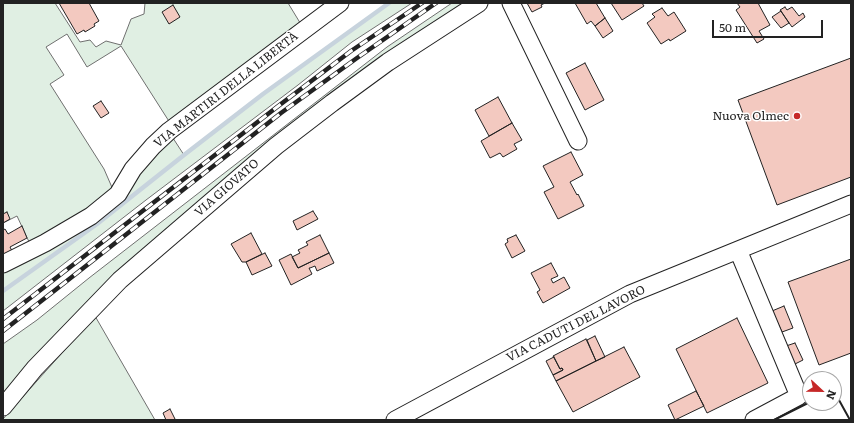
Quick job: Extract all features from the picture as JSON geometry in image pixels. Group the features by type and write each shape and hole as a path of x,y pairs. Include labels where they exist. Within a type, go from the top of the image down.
{"street":[{"name":"VIA MARTIRI DELLA LIBERTÀ","path":"3,264 45,243 91,216 118,194 134,169 153,146 169,131 340,3"},
{"name":"VIA GIOVATO","path":"3,406 35,368 120,280 276,146 388,62 479,3"},
{"path":"511,3 578,141"},
{"name":"VIA CADUTI DEL LAVORO","path":"395,420 630,294 851,204"},
{"path":"738,250 799,396 754,420"}],"green space":[{"path":"3,3 55,3 80,42 90,40 96,47 106,41 121,45 131,19 144,14 145,3 288,3 302,26 172,126 121,46 87,67 67,34 46,47 64,75 50,84 104,169 114,192 30,244 17,216 3,223"},
{"path":"389,3 412,3 352,42 3,311 3,268 94,220 171,135 184,155 263,94"},
{"path":"452,3 472,3 274,142 3,402 3,344 37,320 387,47"},
{"path":"95,316 155,420 3,420 3,419"}],"building":[{"path":"59,3 89,3 99,21 94,24 95,26 85,32 84,30 77,34"},
{"path":"527,3 545,3 541,5 542,7 532,12"},
{"path":"575,3 596,3 605,18 595,26 591,21 587,24"},
{"path":"611,3 642,3 644,6 622,20"},
{"path":"737,3 758,3 770,25 759,31 764,39 757,43 736,10 740,7"},
{"path":"173,5 180,17 169,24 162,12"},
{"path":"785,7 787,10 792,7 799,16 803,13 805,17 792,27 780,10"},
{"path":"662,8 668,16 674,12 686,31 670,41 669,39 661,44 647,23 655,17 652,14"},
{"path":"781,11 789,23 781,28 772,17"},
{"path":"605,18 613,31 603,38 595,26"},
{"name":"Nuova Olmec","path":"851,58 851,177 777,205 738,100"},
{"path":"585,63 604,100 585,110 566,73"},
{"path":"498,97 512,123 489,136 475,110"},
{"path":"101,101 109,113 101,118 93,106"},
{"path":"512,123 522,140 514,144 517,149 503,157 500,153 490,158 481,141"},
{"path":"571,152 583,175 570,182 584,206 558,219 544,192 554,187 543,166"},
{"path":"313,211 318,219 297,230 293,221"},
{"path":"7,212 10,219 3,223 3,214"},
{"path":"22,226 27,238 10,247 12,251 4,255 3,230 5,229 8,234"},
{"path":"251,233 262,254 246,262 242,262 231,244"},
{"path":"320,235 329,253 298,268 292,257 300,253 298,250 308,245 306,242"},
{"path":"516,235 525,251 512,258 505,244 508,242 507,239"},
{"path":"265,253 272,266 252,275 246,262"},
{"path":"329,253 334,263 317,271 315,266 309,268 312,274 291,285 279,260 291,254 298,268"},
{"path":"851,259 851,353 819,365 788,282"},
{"path":"551,263 558,276 551,279 553,283 564,277 570,288 543,303 537,292 540,290 531,273"},
{"path":"784,306 793,328 782,332 772,311"},
{"path":"737,318 768,383 707,413 676,349"},
{"path":"595,336 605,357 596,361 587,340"},
{"path":"586,339 596,361 556,381 553,375 563,370 562,368 560,369 553,356"},
{"path":"795,343 803,360 791,366 783,347"},
{"path":"624,347 640,377 573,412 556,381"},
{"path":"554,357 560,369 562,368 563,370 553,375 546,361"},
{"path":"696,391 704,406 675,420 668,405"},
{"path":"170,409 175,419 166,420 163,413"}],"waterway":[{"path":"3,291 97,224 263,94 389,3"}],"railway":[{"path":"3,319 351,51 422,3"},
{"path":"3,331 281,113 436,3"}],"wall":[{"path":"774,420 802,406"},
{"path":"842,406 850,420"}],"place":[{"name":"Nuova Olmec","path":"797,116"}]}
